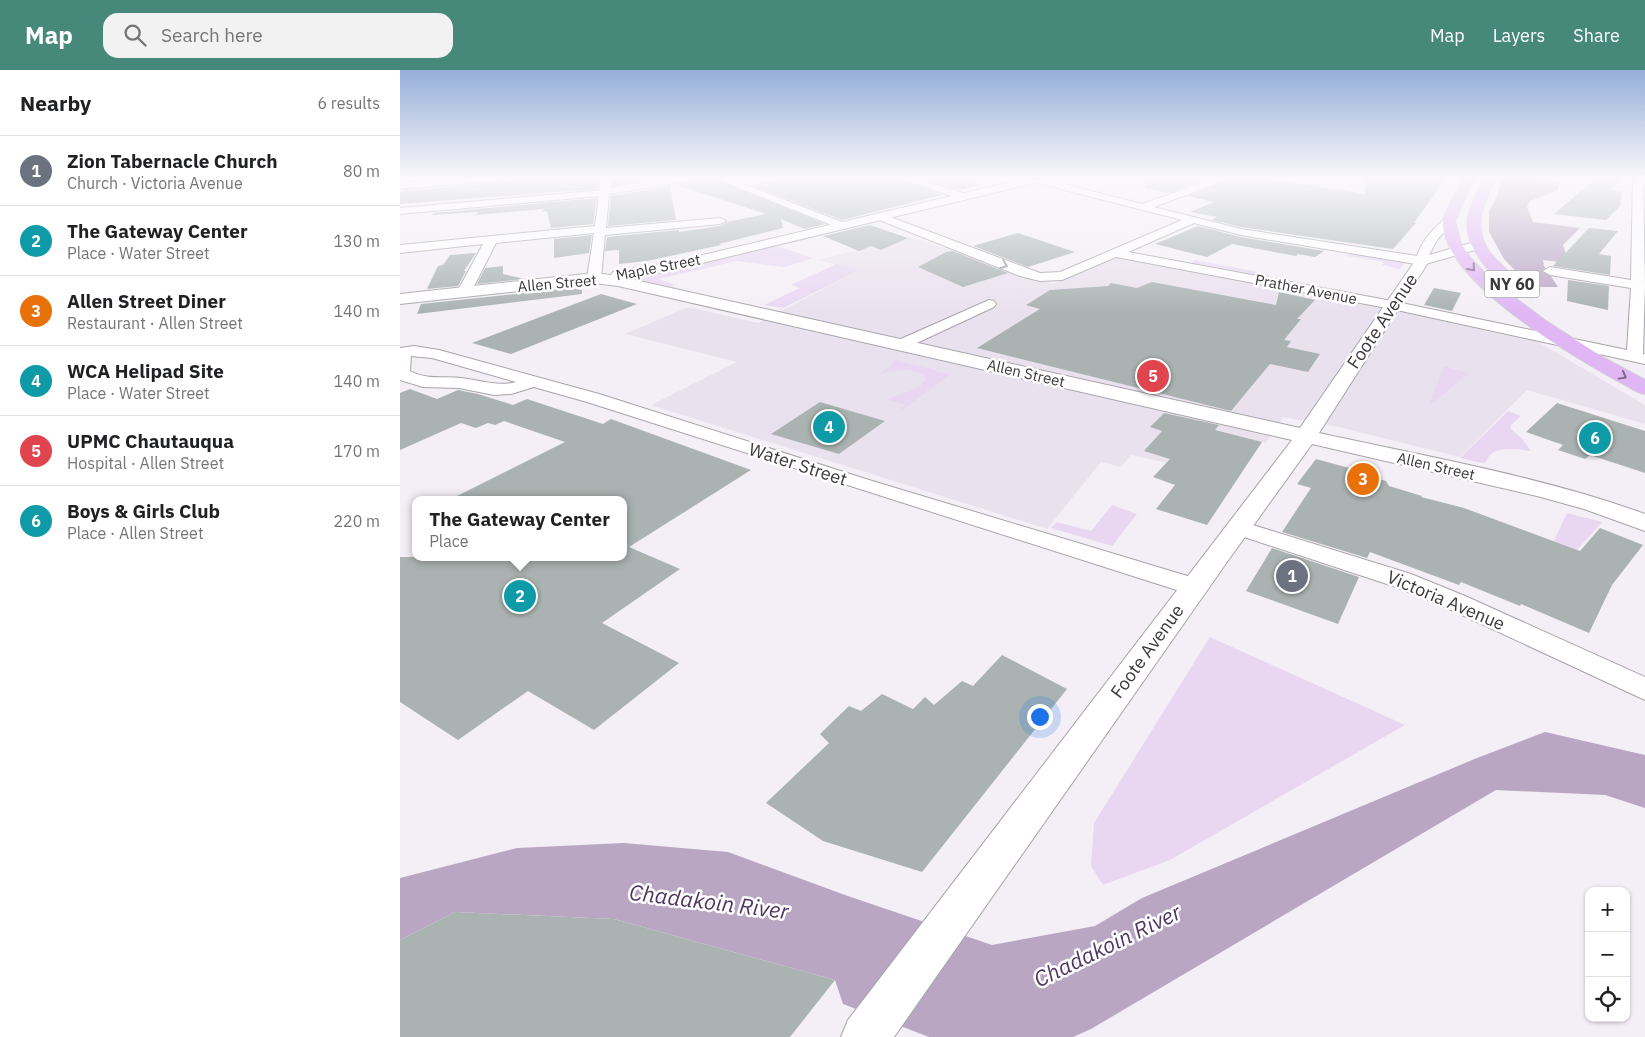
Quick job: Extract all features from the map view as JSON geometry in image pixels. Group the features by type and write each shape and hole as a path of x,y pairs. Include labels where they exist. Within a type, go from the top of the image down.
{"highway":[{"name":"NY 60","path":"1450,223 1454,243 1458,250 1485,282 1540,325 1598,362 1645,388"},
{"name":"NY 60","path":"1473,223 1473,230 1478,245 1486,259 1525,296 1572,329 1614,354 1642,363"}],"street":[{"path":"594,278 601,223"},
{"path":"400,249 692,223"},
{"path":"836,223 843,226"},
{"name":"Maple Street","path":"594,278 668,267 854,223"},
{"path":"899,223 1040,277 1062,276 1185,223"},
{"path":"1205,223 1252,234 1422,261"},
{"name":"Foote Avenue","path":"868,1033 1306,436 1422,261 1423,253 1439,229 1447,223"},
{"path":"1638,223 1638,285 1642,363"},
{"path":"464,292 492,240"},
{"name":"Foote Avenue","path":"1422,261 1478,245"},
{"name":"Prather Avenue","path":"1114,253 1392,305 1614,354"},
{"path":"1550,271 1638,285"},
{"name":"Allen Street","path":"400,299 594,278 618,281 1543,490 1593,504 1645,523"},
{"path":"900,345 989,304"},
{"name":"Water Street","path":"400,355 414,351 433,354 593,398 1195,587"},
{"path":"400,355 403,357 401,375 422,382 465,384 499,390 533,382"},
{"path":"436,397 465,384"},
{"name":"Victoria Avenue","path":"1240,528 1402,580 1456,602 1645,689"}],"shaded area":[{"path":"1489,223 1542,223 1580,228 1563,245 1566,254 1590,266 1543,260 1544,266 1558,287 1531,287 1504,259 1489,232"},
{"path":"911,237 1053,284 1120,257 1336,298 1538,342 1645,405 1645,424 1527,390 1460,457 1338,427 1283,417 1266,443 1262,442 1238,478 1131,455 1121,467 1101,462 1047,529 651,405 737,362 625,334 688,307 758,323 860,270 818,260"},
{"path":"777,246 813,258 784,267 737,261 658,279 676,285 670,287 637,279"},
{"path":"1349,253 1405,263 1400,269 1382,265 1384,262 1347,256"},
{"path":"1194,260 1264,273 1272,277 1192,263"},
{"path":"836,264 860,270 783,308 764,305 800,288 791,285"},
{"path":"893,360 937,370 936,372 951,374 898,413 905,405 888,400 914,390 926,378 909,370 890,371 878,375 891,366"},
{"path":"1444,366 1469,373 1433,403 1430,402"},
{"path":"1508,411 1521,416 1511,425 1511,429 1531,451 1505,449 1493,453 1486,462 1482,463 1460,458"},
{"path":"1112,505 1137,514 1112,546 1051,528 1057,522 1091,531"},
{"path":"1567,513 1602,522 1577,550 1554,541"},
{"path":"1210,637 1405,725 1170,860 1103,885 1091,866 1094,823"}],"water":[{"name":"Chadakoin River","path":"1545,732 1645,755 1645,808 1605,795 1496,790 1091,1029 1073,1037 929,1037 843,1004 835,980 614,919 455,912 400,940 400,878 517,848 624,843 728,852 845,895 992,945 1095,926 1142,898 1477,758"}],"building":[{"path":"550,223 593,223 593,224 551,228"},
{"path":"608,223 641,223 608,226"},
{"path":"725,223 782,223 783,228 719,244 721,245 647,261 619,264 619,250 605,251 607,237 679,230 679,232 720,226"},
{"path":"791,223 825,224 805,229"},
{"path":"1225,223 1416,223 1393,249"},
{"path":"870,225 908,238 881,250 871,246 859,251 823,236"},
{"path":"1198,226 1241,237 1324,251 1315,257 1298,254 1296,256 1232,244 1207,257 1155,244"},
{"path":"1589,228 1618,231 1599,254 1611,256 1610,275 1553,266"},
{"path":"1018,233 1075,252 1028,267 973,246"},
{"path":"592,235 589,253 554,258 554,239"},
{"path":"953,251 1008,273 963,287 918,267 946,252"},
{"path":"476,253 464,271 466,271 458,286 427,289 438,266 443,265 450,255"},
{"path":"503,266 503,274 525,279 477,284 485,268"},
{"path":"1568,280 1609,286 1608,310 1567,301"},
{"path":"1152,282 1276,305 1279,292 1315,300 1297,319 1301,319 1284,340 1291,341 1287,347 1320,354 1308,372 1270,364 1231,411 977,348 1040,309 1026,305 1050,290 1108,286 1111,283 1137,288"},
{"path":"570,288 582,290 582,294 417,314 421,304"},
{"path":"1434,288 1461,293 1452,311 1424,305"},
{"path":"601,294 637,304 511,354 472,343"},
{"path":"410,389 437,399 458,390 513,405 527,399 603,424 611,419 751,470 629,547 680,569 602,623 679,663 594,730 528,691 458,740 400,702 400,557 412,557 412,561 627,561 627,496 457,496 565,442 504,421 495,425 488,423 476,428 461,423 400,450 400,393"},
{"path":"820,402 885,421 839,454 771,434"},
{"path":"1557,403 1645,431 1645,473 1590,455 1585,459 1558,450 1563,445 1526,432"},
{"path":"1164,413 1219,425 1215,430 1262,442 1207,525 1156,509 1175,485 1153,477 1170,459 1144,451 1162,431 1150,427"},
{"path":"1316,459 1375,475 1375,478 1386,481 1389,486 1421,497 1464,508 1580,551 1600,528 1643,545 1612,585 1589,633 1521,604 1520,606 1461,582 1459,585 1370,552 1367,558 1282,532 1311,488 1297,484"},
{"path":"1272,548 1359,577 1338,624 1246,591"},
{"path":"1002,655 1067,689 922,872 823,841 766,803 829,743 820,734 849,706 861,711 882,694 913,709 925,697 934,705 962,681 973,686"},
{"path":"455,912 614,919 835,980 790,1037 400,1037 400,940"}],"place":[{"name":"UPMC Chautauqua","path":"1153,376"},
{"name":"WCA Helipad Site","path":"829,427"},
{"name":"Boys & Girls Club","path":"1595,438"},
{"name":"Allen Street Diner","path":"1363,479"},
{"name":"Zion Tabernacle Church","path":"1292,576"},
{"name":"The Gateway Center","path":"520,596"}]}
